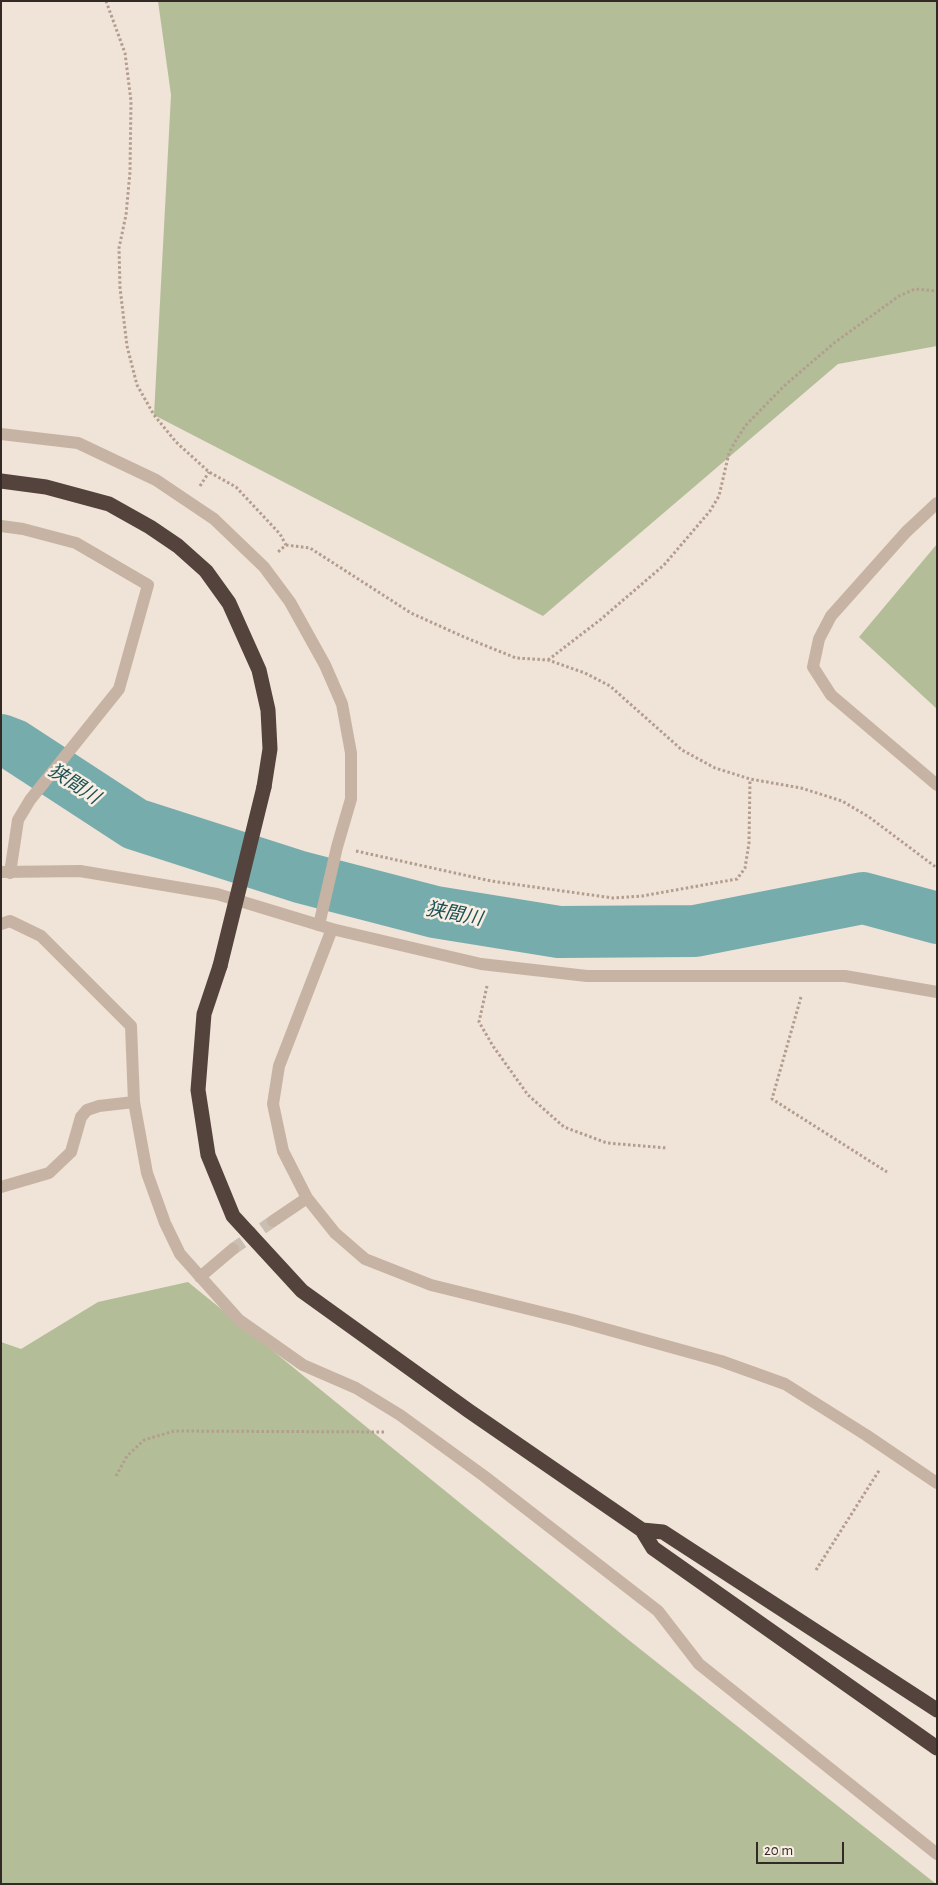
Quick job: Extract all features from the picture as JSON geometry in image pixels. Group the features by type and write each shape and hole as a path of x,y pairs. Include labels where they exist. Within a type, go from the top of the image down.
{"highway":[{"path":"1,481 46,487 109,504 150,527 178,546 206,571 229,603 259,670 268,710 270,749 264,788 220,966 204,1014 198,1090 208,1155 233,1216 302,1290 469,1411 642,1530 653,1548 937,1748"},
{"path":"642,1530 662,1532 937,1710"}],"street":[{"path":"1,434 78,444 156,480 214,519 264,567 290,602 325,665 342,704 351,753 351,799 337,846 319,925"},
{"path":"937,503 906,532 831,616 819,639 813,667 831,695 937,785"},
{"path":"1,526 23,529 76,543 148,585 119,689 30,800 18,820 6,872 90,872 217,894 332,929 492,965 587,976 845,976 937,992"},
{"path":"1,924 10,920 41,936 131,1026 134,1102 147,1173 165,1223 180,1254 239,1320 303,1365 356,1388 484,1476 658,1611 699,1664 937,1854"},
{"path":"332,929 279,1066 273,1104 283,1151 307,1198 335,1233 364,1259 431,1284 573,1320 702,1356 785,1384 937,1483"},
{"path":"1,1187 48,1173 71,1152 81,1117 87,1110 99,1106 134,1102"},
{"path":"273,1221 307,1198"},
{"path":"200,1277 233,1249"}],"path":[{"path":"106,1 125,53 131,101 130,172 126,215 119,248 120,288 127,346 137,385 154,415 176,442 210,472 236,487 280,534 286,545"},
{"path":"548,660 600,620 664,566 710,511 719,496 729,454 740,434 784,386 834,343 899,296 915,289 937,291"},
{"path":"264,567 286,545"},
{"path":"286,545 310,548 411,613 464,637 516,658 548,660 585,673 610,686 682,750 716,768 750,780 801,788 842,802 869,816 937,868"},
{"path":"337,846 491,881 614,898 642,896 737,879 746,868 749,843 750,780"},
{"path":"492,965 479,1022 493,1046 528,1095 564,1126 598,1140 607,1143 667,1148"},
{"path":"807,976 772,1099 887,1172"},
{"path":"116,1476 127,1456 144,1440 174,1430 424,1433"},
{"path":"816,1570 891,1452"}],"green space":[{"path":"158,1 937,1 937,346 838,364 543,616 154,415 171,95"},
{"path":"937,544 937,709 859,637"},
{"path":"188,1282 630,1641 936,1884 1,1884 1,1342 21,1349 98,1302"}],"waterway":[{"name":"狭間川","path":"1,740 14,745 135,824 300,877 435,912 559,932 695,931 863,898 937,918"}],"tunnel":[{"path":"233,1249 273,1221"}]}
